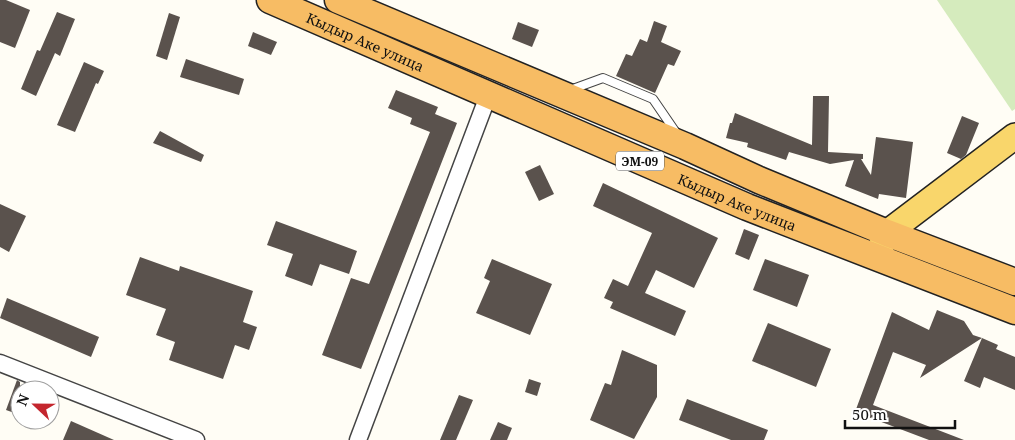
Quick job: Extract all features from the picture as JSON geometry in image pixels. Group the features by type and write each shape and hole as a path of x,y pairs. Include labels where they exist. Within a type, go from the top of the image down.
{"highway":[{"name":"Кыдыр Аке улица","path":"270,0 747,207 1015,310"},
{"name":"Кыдыр Аке улица","path":"338,0 887,233 1015,282"}],"main road":[{"path":"876,258 887,233 1015,136"}],"street":[{"path":"358,440 488,96"},
{"path":"0,363 196,440"}],"green space":[{"path":"937,0 1015,0 1015,109 1012,111"}],"building":[{"path":"0,0 6,0 30,10 15,48 0,42"},
{"path":"57,12 75,19 60,56 55,53 36,96 21,89 37,50 40,51"},
{"path":"169,13 180,17 167,60 156,56"},
{"path":"654,21 667,26 661,42 681,51 674,66 668,64 655,93 616,76 626,54 632,56 640,39 647,42"},
{"path":"518,22 539,30 532,47 512,39"},
{"path":"253,32 277,42 271,55 248,46"},
{"path":"186,59 244,79 239,95 180,77"},
{"path":"84,62 104,71 98,84 96,83 75,132 57,125"},
{"path":"396,90 438,107 435,114 457,123 361,369 322,355 351,278 369,284 430,132 410,124 412,118 388,108"},
{"path":"813,96 829,96 828,152 863,154 863,159 861,159 871,175 876,137 913,142 906,198 879,194 878,199 845,186 854,160 830,164 789,152 786,160 747,147 748,143 726,138 735,113 812,145"},
{"path":"962,116 979,123 966,155 961,159 947,153"},
{"path":"160,131 204,155 201,162 153,143"},
{"path":"540,165 554,194 539,201 525,172"},
{"path":"603,183 718,238 694,288 656,270 645,293 686,311 675,336 610,308 613,302 604,298 613,279 628,286 652,233 593,206"},
{"path":"0,204 26,216 9,252 0,247"},
{"path":"276,221 357,251 349,274 320,264 312,286 285,276 293,254 267,245"},
{"path":"744,229 759,235 749,260 735,254"},
{"path":"140,257 179,271 180,266 253,291 243,322 257,327 249,350 235,345 223,379 169,360 175,342 156,335 166,309 126,295"},
{"path":"492,259 552,284 530,335 476,313 490,281 484,278"},
{"path":"765,259 809,275 797,307 753,290"},
{"path":"7,298 99,337 91,357 0,318"},
{"path":"937,310 964,321 973,335 982,338 920,378 926,365 893,352 873,405 964,440 929,440 855,412 892,312 929,330"},
{"path":"768,323 831,349 816,387 752,361"},
{"path":"982,338 998,345 996,349 1015,357 1015,390 984,377 980,388 964,381"},
{"path":"622,350 657,365 657,397 634,439 590,420 605,383 611,385"},
{"path":"529,379 541,383 537,396 525,392"},
{"path":"459,395 473,400 456,440 440,440"},
{"path":"10,399 10,411 6,410"},
{"path":"687,399 768,430 764,440 731,440 679,420"},
{"path":"71,421 114,440 63,440"},
{"path":"498,422 512,428 507,440 490,440"}]}
